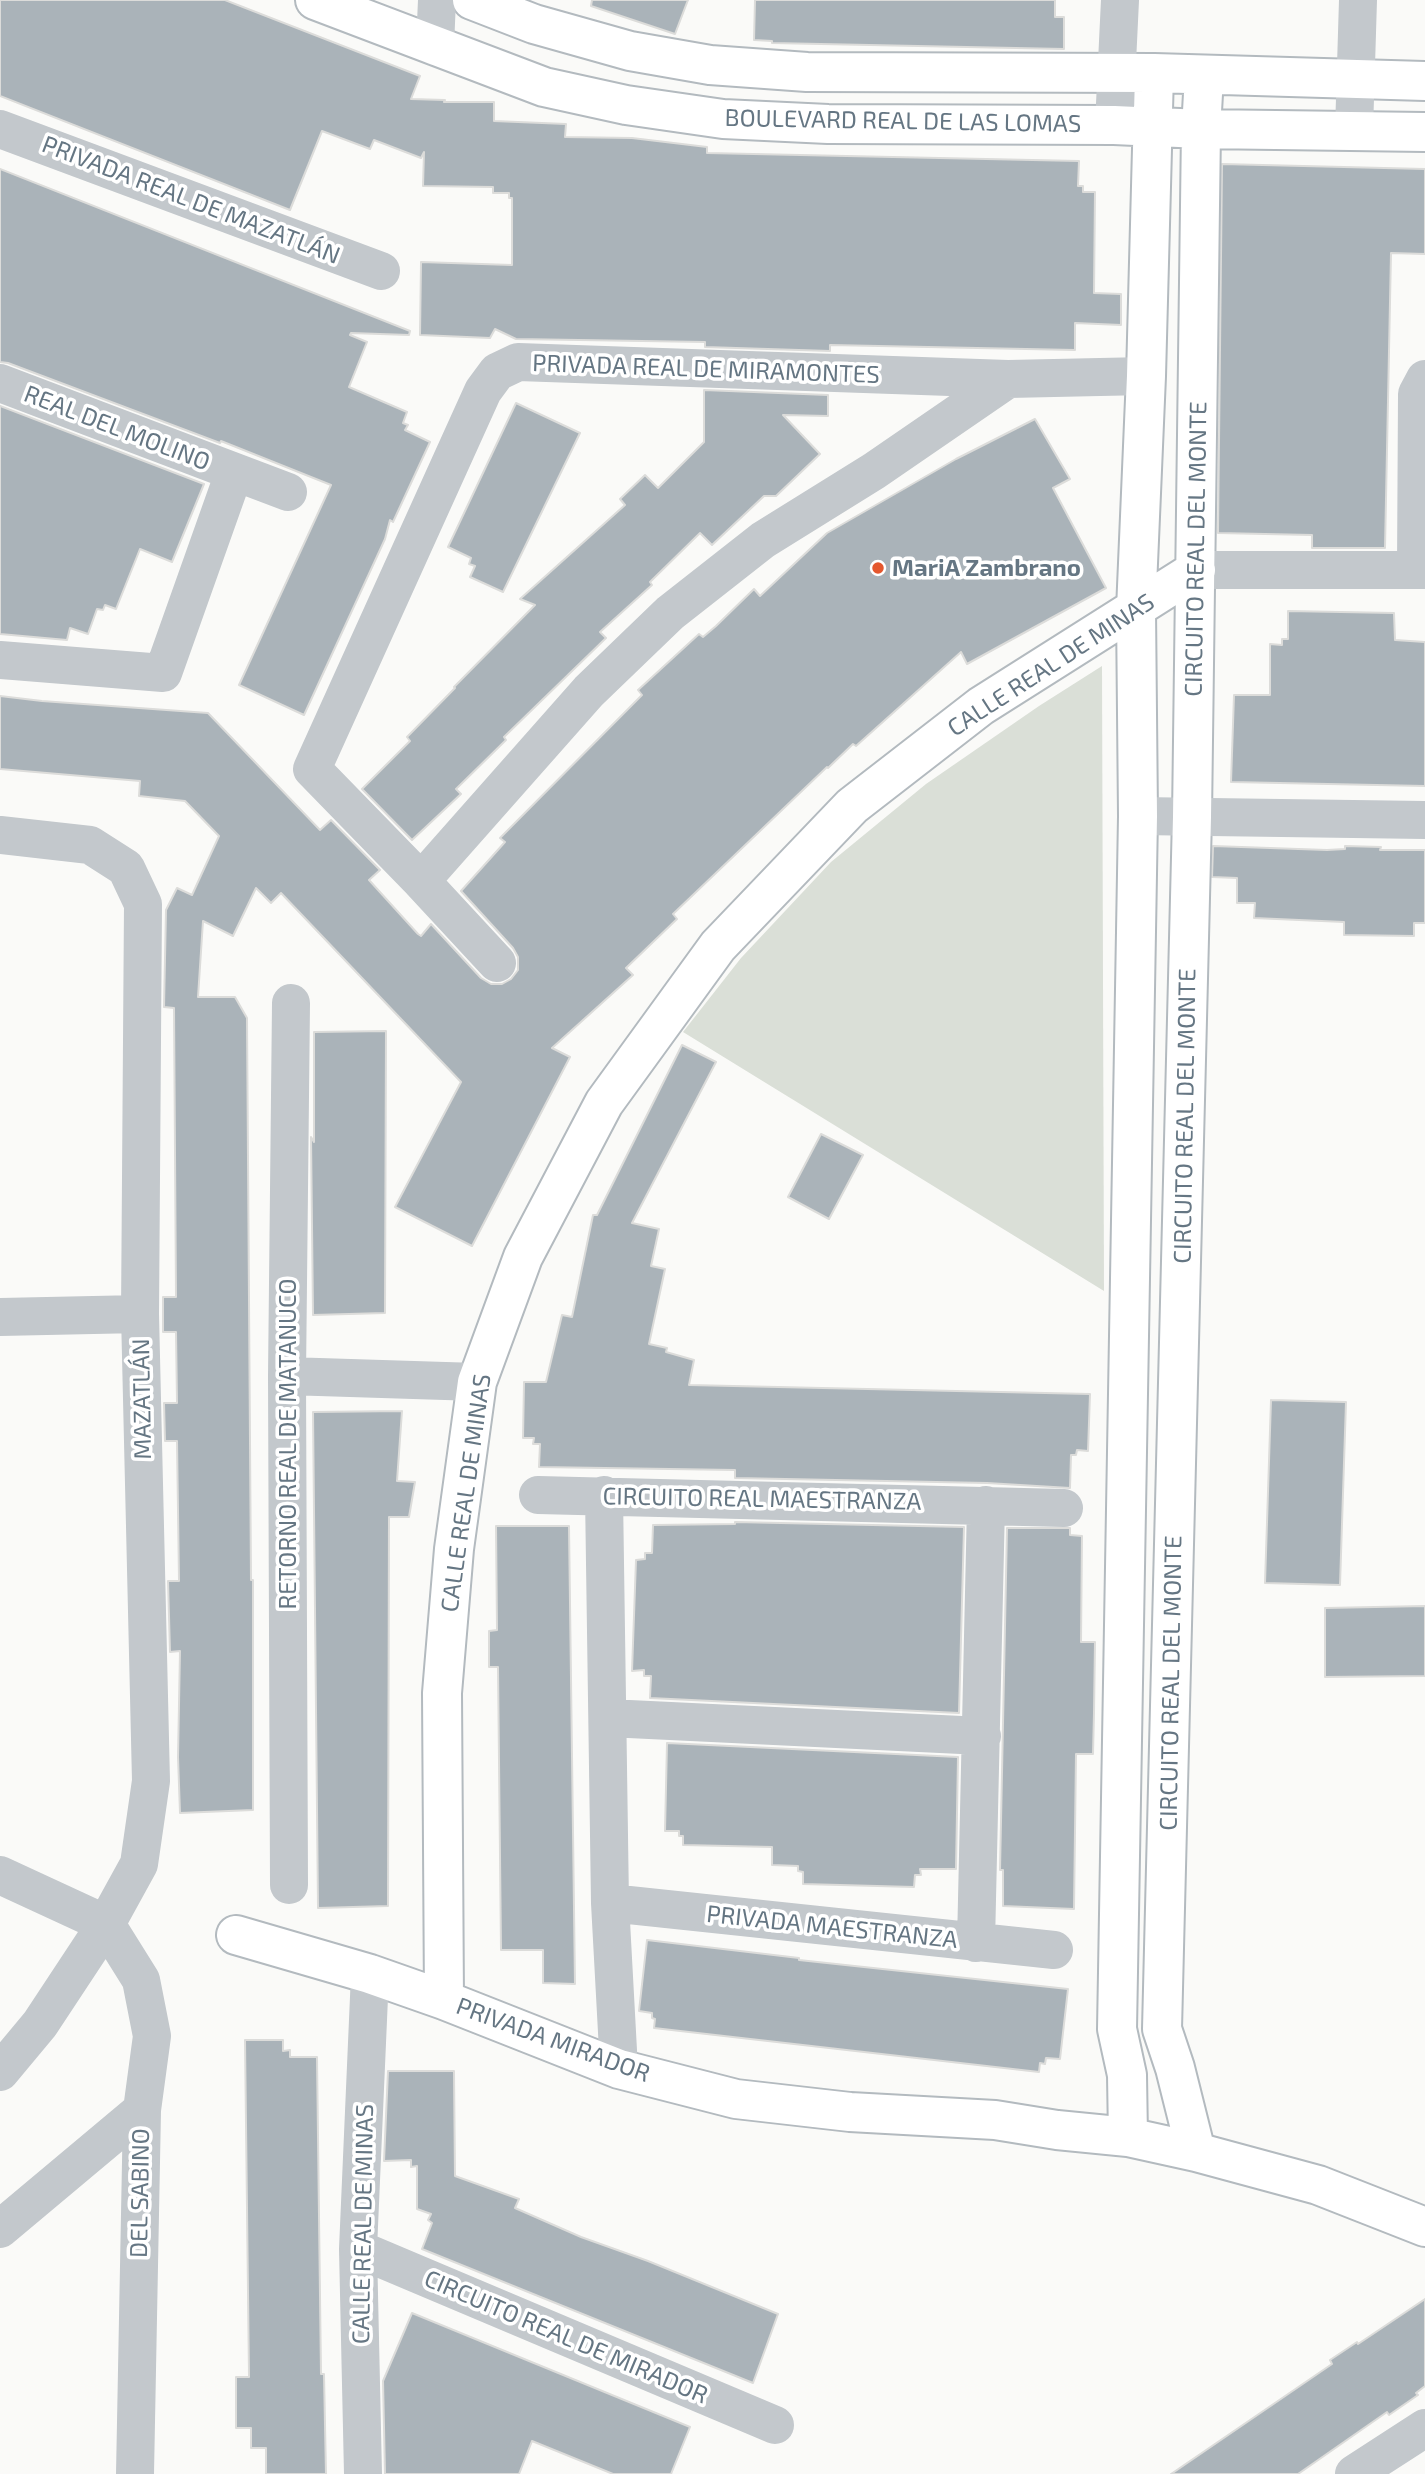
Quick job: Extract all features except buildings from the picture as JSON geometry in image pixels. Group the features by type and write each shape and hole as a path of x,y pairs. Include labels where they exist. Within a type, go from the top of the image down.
{"street":[{"name":"BOULEVARD REAL DE LAS LOMAS","path":"315,0 544,87 626,105 723,119 828,124 1114,125 1153,128 1425,132"},
{"path":"435,46 437,0"},
{"name":"BOULEVARD REAL DE LAS LOMAS","path":"472,0 534,24 630,51 710,65 807,72 1135,73 1425,81"},
{"path":"1114,125 1135,73 1120,0"},
{"path":"1354,131 1358,0"},
{"name":"CIRCUITO REAL DEL MONTE","path":"1128,2137 1127,2075 1117,2029 1138,816 1136,610 1153,128 1135,73"},
{"name":"CIRCUITO REAL DEL MONTE","path":"1196,2152 1175,2068 1162,2029 1192,817 1203,76"},
{"name":"PRIVADA REAL DE MAZATLÁN","path":"0,129 381,271"},
{"name":"PRIVADA REAL DE MIRAMONTES","path":"421,881 312,768 483,391 497,372 518,362 1008,379 1146,376"},
{"path":"497,963 421,881 589,691 670,613 763,540 874,471 1008,379"},
{"path":"1196,570 1421,569 1417,394 1425,379"},
{"name":"REAL DEL MOLINO","path":"0,383 288,492"},
{"name":"REAL DEL MOLINO","path":"0,660 163,673 234,473"},
{"name":"CALLE REAL DE MINAS","path":"444,2000 442,1693 454,1549 477,1382 523,1257 604,1103 718,946 852,806 981,706 1196,570"},
{"path":"1138,816 1425,820"},
{"name":"MAZATLÁN","path":"0,835 90,845 126,868 143,904 140,1314 152,1781 139,1864 106,1924 40,2024 0,2072"},
{"name":"RETORNO REAL DE MATANUCO","path":"289,1885 287,1376 291,1003"},
{"path":"0,1317 140,1314"},
{"path":"287,1376 477,1382"},
{"name":"CIRCUITO REAL MAESTRANZA","path":"538,1495 1064,1508"},
{"path":"604,1495 610,1903 619,2069"},
{"path":"976,1943 986,1505"},
{"path":"608,1718 982,1736"},
{"path":"0,1875 106,1924"},
{"name":"PRIVADA MAESTRANZA","path":"610,1903 1054,1951"},
{"name":"DEL SABINO","path":"106,1924 141,1980 152,2036 142,2110 135,2474"},
{"name":"PRIVADA MIRADOR","path":"236,1935 370,1974 619,2069 736,2099 850,2112 995,2120 1128,2137"},
{"name":"CALLE REAL DE MINAS","path":"363,2474 358,2249 370,1974"},
{"path":"0,2229 142,2110"},
{"path":"1128,2137 1196,2152 1318,2185 1425,2227"},
{"name":"CIRCUITO REAL DE MIRADOR","path":"358,2249 775,2425"},
{"path":"1373,2468 1425,2428"}],"shaded area":[{"path":"1102,666 1104,1291 683,1032 741,958 831,862 926,784"}],"place":[{"name":"MariA Zambrano","path":"878,568"}]}
